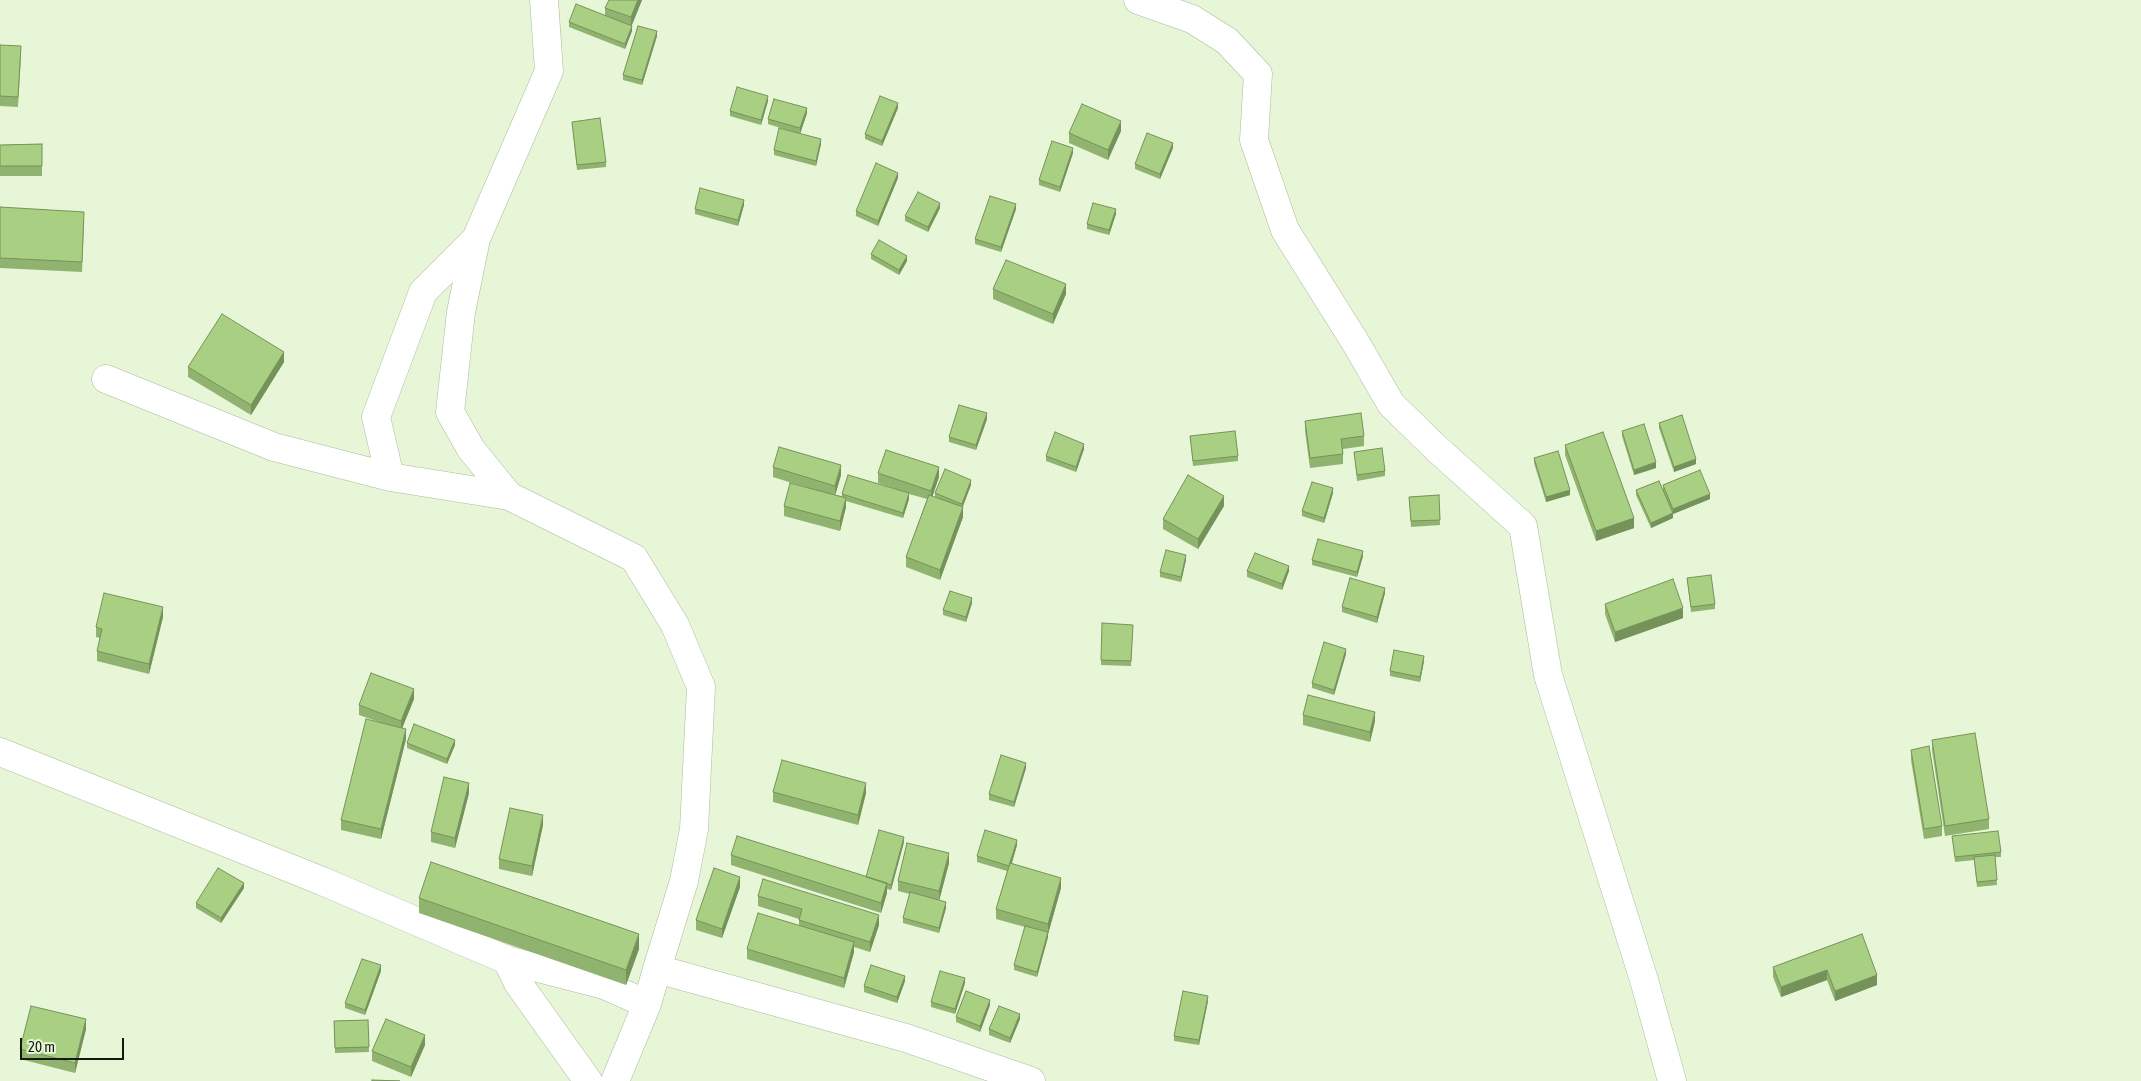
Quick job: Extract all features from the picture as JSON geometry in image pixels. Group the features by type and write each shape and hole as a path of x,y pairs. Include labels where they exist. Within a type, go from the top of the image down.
{"street":[{"path":"509,496 471,449 450,412 461,312 476,239 550,71 544,0"},
{"path":"1138,0 1192,19 1227,41 1258,74 1254,140 1285,230 1357,345 1391,404 1436,448 1523,526 1548,675 1644,980 1672,1081"},
{"path":"390,478 376,417 424,292 476,239"},
{"path":"106,379 274,446 390,478 509,496 634,558 675,626 701,687 694,829 684,881 647,1004 615,1081"},
{"path":"0,752 313,878 507,960 604,985 647,1004"},
{"path":"507,960 518,983 588,1081"},
{"path":"657,969 906,1038 1031,1081"}],"building":[{"path":"609,0 638,0 631,17 605,8"},
{"path":"576,4 632,26 625,44 569,22"},
{"path":"638,26 657,31 642,80 623,75"},
{"path":"0,45 21,46 18,97 0,96"},
{"path":"737,87 768,96 761,120 730,111"},
{"path":"880,96 898,103 882,141 865,134"},
{"path":"774,99 807,108 800,128 768,119"},
{"path":"1082,104 1121,121 1108,150 1069,133"},
{"path":"600,118 606,162 577,165 572,122"},
{"path":"779,128 821,139 816,161 774,150"},
{"path":"1147,133 1173,143 1160,174 1135,164"},
{"path":"1052,141 1073,148 1060,187 1039,180"},
{"path":"42,144 42,166 0,166 0,145"},
{"path":"876,163 898,173 878,221 856,211"},
{"path":"700,188 744,200 738,220 695,209"},
{"path":"918,192 940,203 928,227 905,216"},
{"path":"990,196 1016,204 1001,247 975,239"},
{"path":"1093,203 1116,209 1109,230 1087,224"},
{"path":"0,207 84,212 82,262 0,258"},
{"path":"879,240 907,256 899,270 871,254"},
{"path":"1006,260 1066,284 1053,314 993,289"},
{"path":"222,314 284,352 251,405 188,367"},
{"path":"959,405 987,413 976,445 949,437"},
{"path":"1361,413 1364,436 1341,439 1343,454 1310,458 1305,421"},
{"path":"1682,415 1696,459 1674,467 1659,423"},
{"path":"1644,424 1656,462 1634,470 1622,431"},
{"path":"1235,431 1238,456 1193,461 1190,436"},
{"path":"1055,432 1084,444 1076,467 1046,456"},
{"path":"1603,432 1634,518 1596,531 1565,445"},
{"path":"779,447 841,465 835,486 773,467"},
{"path":"1382,448 1385,471 1357,475 1354,452"},
{"path":"886,450 939,467 931,491 878,473"},
{"path":"1558,451 1570,490 1546,497 1534,458"},
{"path":"945,469 971,480 962,504 935,493"},
{"path":"1700,470 1710,494 1673,509 1663,485"},
{"path":"848,475 909,493 903,513 842,494"},
{"path":"1188,475 1224,496 1198,539 1163,519"},
{"path":"1659,481 1673,513 1651,523 1636,490"},
{"path":"1312,482 1333,488 1324,518 1302,511"},
{"path":"790,483 846,498 840,521 784,506"},
{"path":"929,495 963,507 940,570 906,557"},
{"path":"1439,495 1440,520 1411,521 1409,497"},
{"path":"1318,539 1363,551 1357,572 1312,560"},
{"path":"1166,550 1186,555 1181,577 1160,572"},
{"path":"1255,553 1289,566 1282,584 1247,571"},
{"path":"1711,575 1715,604 1691,607 1687,578"},
{"path":"1350,578 1385,588 1377,617 1342,607"},
{"path":"1673,579 1683,608 1615,632 1605,604"},
{"path":"950,591 972,598 966,617 943,610"},
{"path":"104,593 163,607 149,664 97,651 102,629 96,627"},
{"path":"1102,623 1133,625 1131,661 1101,660"},
{"path":"1324,642 1346,649 1334,690 1312,683"},
{"path":"1394,650 1424,656 1420,677 1390,671"},
{"path":"371,673 414,689 401,721 359,705"},
{"path":"1308,695 1375,712 1370,732 1303,715"},
{"path":"366,719 406,729 381,829 341,820"},
{"path":"414,724 455,740 447,759 407,743"},
{"path":"1975,733 1989,819 1945,826 1932,740"},
{"path":"1929,746 1942,826 1924,829 1911,750"},
{"path":"1001,755 1026,763 1014,802 989,794"},
{"path":"782,760 866,783 858,815 773,792"},
{"path":"444,777 469,783 455,838 431,832"},
{"path":"510,808 543,815 532,866 499,859"},
{"path":"879,830 904,837 891,885 866,877"},
{"path":"985,830 1017,840 1009,866 977,856"},
{"path":"1998,831 2001,852 1955,857 1952,836"},
{"path":"737,836 887,883 881,903 731,855"},
{"path":"907,843 949,853 939,891 898,881"},
{"path":"1995,855 1997,880 1977,882 1974,857"},
{"path":"431,862 639,934 626,970 419,898"},
{"path":"1010,863 1061,878 1048,924 996,909"},
{"path":"218,868 244,883 221,918 196,903"},
{"path":"714,868 740,877 722,929 696,920"},
{"path":"763,879 879,915 870,942 799,920 802,909 758,896"},
{"path":"910,892 946,902 939,928 903,918"},
{"path":"758,913 854,942 844,978 747,949"},
{"path":"1025,926 1048,932 1037,972 1014,965"},
{"path":"1862,934 1877,975 1835,991 1827,970 1781,987 1773,967"},
{"path":"362,959 381,965 365,1010 345,1003"},
{"path":"871,965 905,976 897,997 864,986"},
{"path":"940,971 965,978 955,1009 931,1002"},
{"path":"966,991 990,1000 980,1026 956,1017"},
{"path":"1183,991 1208,996 1199,1040 1174,1036"},
{"path":"31,1006 86,1019 75,1063 20,1049"},
{"path":"999,1006 1020,1014 1010,1038 989,1029"},
{"path":"386,1019 425,1035 411,1067 372,1051"},
{"path":"368,1020 369,1047 335,1048 334,1021"}]}
